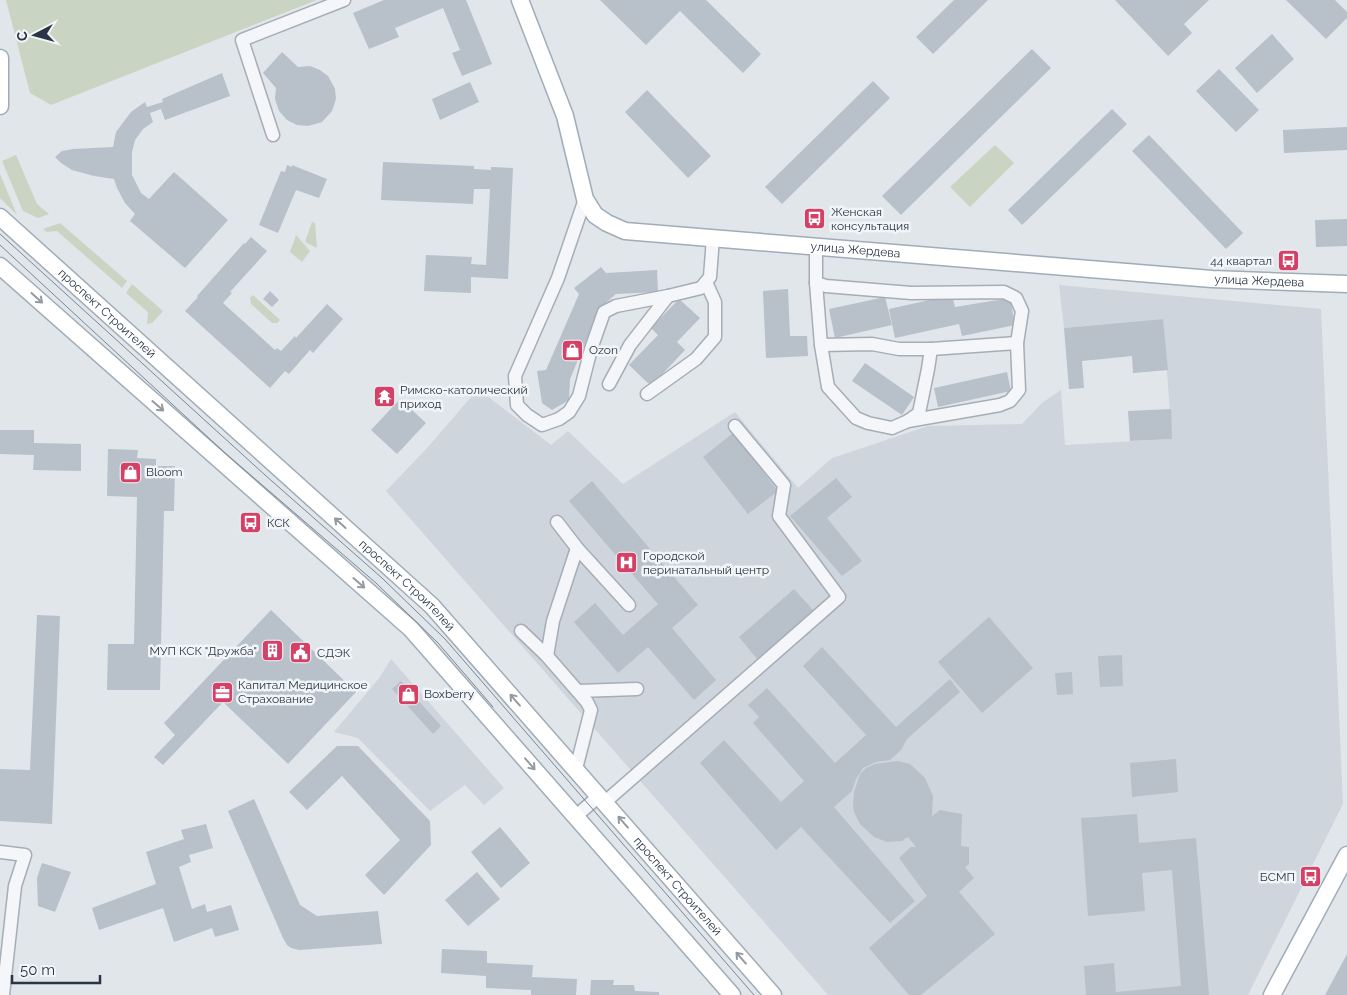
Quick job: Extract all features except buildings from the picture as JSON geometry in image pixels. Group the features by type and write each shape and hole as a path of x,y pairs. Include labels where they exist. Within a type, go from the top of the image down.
{"main road":[{"name":"улица Жердева","path":"520,0 565,116 585,199 594,215 625,231 1212,279 1347,284"},
{"path":"0,58 0,106"},
{"name":"проспект Строителей","path":"0,217 432,606 773,995"},
{"path":"0,266 411,629 732,995"},
{"path":"1272,995 1347,855"}],"street":[{"path":"273,135 242,40 344,0"},
{"path":"585,199 558,278 515,376 517,405 527,416 542,425 559,419 570,412 579,396 591,349 604,312 616,306 701,288 710,277 712,238"},
{"path":"816,247 816,283 821,345 828,387 856,418 868,423 892,428 908,421 919,413 930,349"},
{"path":"647,394 696,359 715,337 714,302 706,282"},
{"path":"816,283 826,286 911,293 1004,292 1016,298 1022,311 1016,343 1018,390 1010,401 988,408 908,421"},
{"path":"609,384 630,345 668,296"},
{"path":"821,345 872,344 899,348 930,349 1016,343"},
{"path":"576,816 602,799 839,597 778,516 784,485 735,426"},
{"path":"557,522 577,548 630,605"},
{"path":"548,656 553,621 577,548"},
{"path":"521,631 548,656 587,702 591,710 576,770"},
{"path":"578,691 637,689"},
{"path":"0,852 25,855 16,886 3,995"}],"shaded area":[{"path":"1059,285 1321,309 1343,804 1248,995 828,995 386,491 428,447 478,389 551,445 568,431 623,484 735,412 798,488 832,458 928,426 1022,424 1042,403 1061,390 1065,445 1172,439 1163,319 1064,328"},
{"path":"391,659 504,788 484,805 465,785 430,811 358,738 334,732 380,677"}],"green space":[{"path":"6,0 317,0 51,105 30,93"},
{"path":"995,145 1014,163 970,207 950,187"},
{"path":"16,155 37,204 49,214 38,218 23,211 2,161"},
{"path":"0,174 17,215 0,198"},
{"path":"312,222 315,223 317,248 305,242"},
{"path":"60,223 127,281 122,288 57,231 47,232 43,229"},
{"path":"296,235 310,251 302,262 290,252"},
{"path":"132,284 163,311 152,323 147,324 148,312 126,293"},
{"path":"253,295 280,320 277,323 272,323 251,304 250,298"}],"tram line":[{"path":"0,234 265,475 382,578 445,639 754,995"},
{"path":"0,245 225,453 376,583 438,643 493,707"}],"place":[{"name":"Женская консультация","path":"815,219"},
{"name":"44 квартал","path":"1288,261"},
{"name":"Ozon","path":"573,350"},
{"name":"Римско-католический приход","path":"384,397"},
{"name":"Bloom","path":"130,472"},
{"name":"КСК","path":"251,523"},
{"name":"Городской перинатальный центр","path":"627,563"},
{"name":"МУП КСК \"Дружба\"","path":"273,651"},
{"name":"СДЭК","path":"301,653"},
{"name":"Капитал Медицинское Страхование","path":"222,692"},
{"name":"Boxberry","path":"408,694"},
{"name":"БСМП","path":"1311,877"}]}
